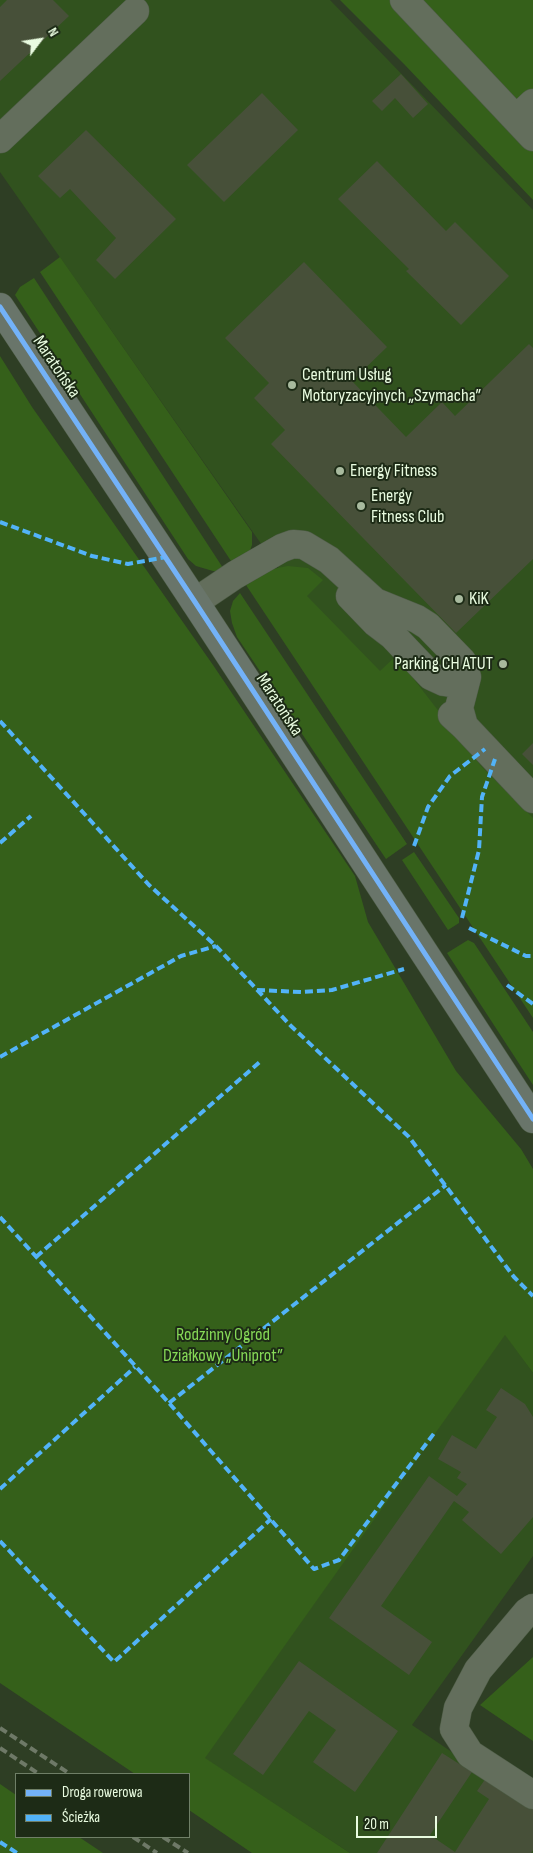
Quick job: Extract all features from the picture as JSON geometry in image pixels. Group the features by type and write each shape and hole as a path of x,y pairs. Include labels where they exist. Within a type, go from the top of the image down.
{"main road":[{"name":"Maratońska","path":"0,307 533,1120"}],"lane":[{"path":"404,0 527,120"},
{"path":"0,139 135,11"},
{"path":"195,602 235,575 282,548 292,544 304,545 329,560 375,602 417,619 428,626 462,661 467,677 459,708 464,726"},
{"path":"304,545 376,623 393,636 431,676 451,683 467,677"},
{"path":"431,676 445,708 533,800"},
{"path":"533,1608 527,1612 478,1670 458,1708 454,1728 470,1754 533,1795"}],"shaded area":[{"path":"0,0 330,0 533,210 533,824 357,669 276,565 0,172"},
{"path":"505,1334 533,1373 533,1556 412,1725 533,1807 533,1853 350,1853 204,1758"}],"green space":[{"path":"340,0 533,0 533,200 404,64"},
{"path":"60,257 252,532 252,545 249,553 233,564 40,272"},
{"path":"34,278 225,571 213,571 196,566 188,559 15,295 20,287"},
{"name":"Rodzinny Ogród Działkowy „Uniprot”","path":"0,356 32,407 213,665 355,876 368,922 456,1071 521,1149 533,1169 533,1373 505,1335 205,1758 350,1853 252,1853 190,1811 190,1773 134,1773 0,1683"},
{"path":"288,566 308,568 323,580 307,596 380,671 396,656 481,766 533,818 533,1018 246,585 272,569"},
{"path":"240,593 407,844 386,859 237,637 230,611 233,601"},
{"path":"414,852 459,918 459,923 448,930 402,860"},
{"path":"468,940 474,943 533,1032 533,1085 447,953"},
{"path":"533,1657 533,1741 480,1705"},
{"path":"0,1784 15,1794 15,1838 80,1838 103,1853 0,1853"}],"building":[{"path":"7,0 53,0 69,16 0,81 0,7"},
{"path":"401,74 428,104 413,118 395,98 382,111 372,101"},
{"path":"262,93 298,130 224,202 187,165"},
{"path":"86,130 176,219 115,279 96,260 116,238 70,189 60,198 38,176"},
{"path":"377,161 446,231 455,222 509,276 461,325 406,271 409,269 338,199"},
{"path":"304,262 387,347 352,381 406,437 442,402 455,416 529,344 533,348 533,559 456,633 271,444 285,430 254,398 269,383 225,338"},
{"path":"533,743 533,765 522,754"},
{"path":"501,1388 525,1404 533,1417 533,1517 501,1554 462,1520 469,1512 454,1501 381,1606 432,1642 409,1675 329,1618 429,1476 457,1496 467,1484 457,1478 461,1472 438,1459 452,1435 476,1449 497,1417 486,1410"},
{"path":"299,1661 398,1731 355,1792 313,1762 336,1730 309,1711 263,1775 233,1754"},
{"path":"442,1753 472,1772 430,1835 455,1852 489,1799 477,1791 486,1778 533,1809 533,1850 531,1853 377,1853"}],"railway":[{"path":"0,1728 68,1773"},
{"path":"0,1748 38,1773"},
{"path":"134,1838 157,1853"},
{"path":"165,1838 188,1853"}],"marked path":[{"path":"0,522 92,556 128,564 166,557"},
{"path":"0,721 149,885 216,946 290,1025 409,1137 514,1277 533,1296"},
{"path":"414,846 428,807 450,776 485,749"},
{"path":"462,918 479,850 482,797 495,759"},
{"path":"0,843 31,816"},
{"path":"469,928 526,956 533,956"},
{"path":"0,1057 181,956 216,946"},
{"path":"257,990 301,992 332,990 404,969"},
{"path":"507,985 533,1004"},
{"path":"36,1257 262,1060"},
{"path":"169,1403 446,1185"},
{"path":"0,1217 169,1403 314,1569 339,1560 435,1432"},
{"path":"0,1489 135,1367"},
{"path":"0,1541 114,1662 271,1519"},
{"path":"0,1842 17,1853"}],"cycle path":[{"path":"0,307 533,1119"}],"place":[{"name":"Centrum Usług Motoryzacyjnych „Szymacha”","path":"292,385"},
{"name":"Energy Fitness","path":"340,471"},
{"name":"Energy Fitness Club","path":"361,506"},
{"name":"KiK","path":"459,599"},
{"name":"Parking CH ATUT","path":"503,664"}]}
